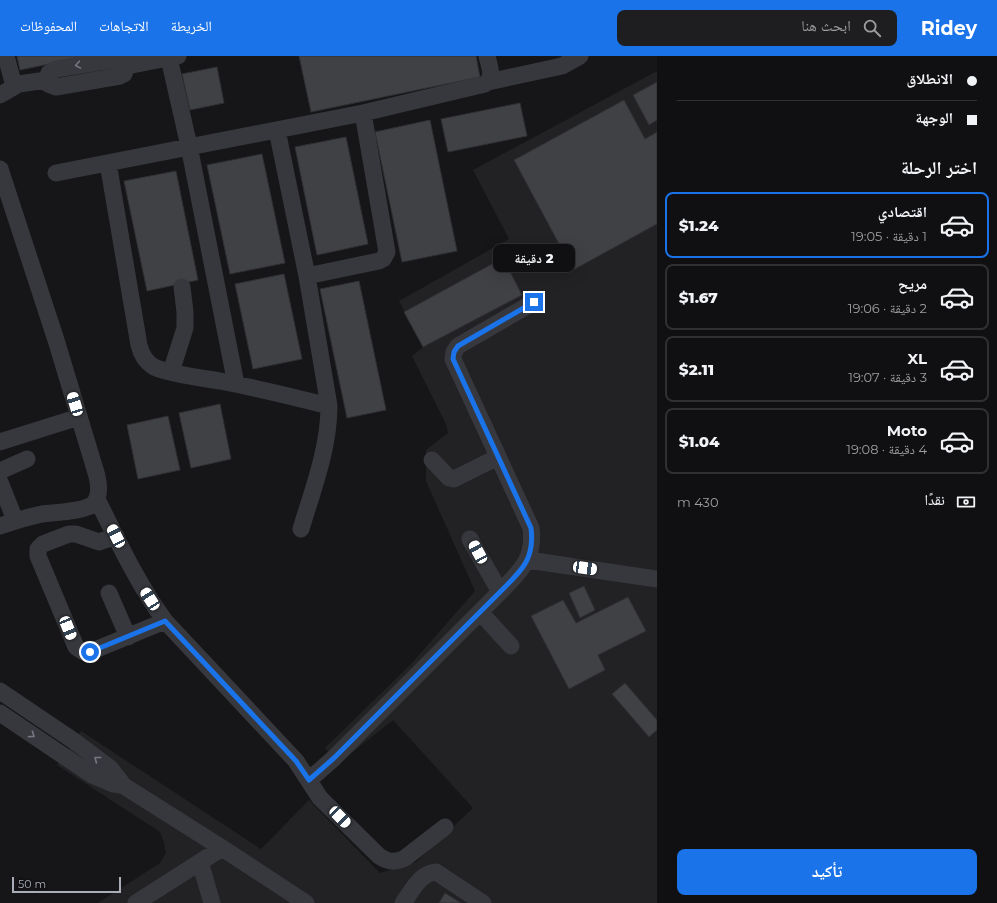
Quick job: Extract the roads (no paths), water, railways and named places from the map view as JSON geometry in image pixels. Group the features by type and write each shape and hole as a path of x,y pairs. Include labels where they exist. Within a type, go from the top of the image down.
{"lane":[{"path":"6,56 7,90 24,82 46,80 48,84 56,87 120,76 124,74 128,66 174,57 189,146 236,384"},
{"path":"487,56 491,75 488,82"},
{"path":"56,172 363,113 485,84 488,82 562,66 580,56"},
{"path":"307,276 379,261 383,259 387,252 363,113"},
{"path":"277,130 307,276 330,406 330,421 327,437 301,529"},
{"path":"108,163 141,351 148,363 154,367 171,372 236,384 330,406"},
{"path":"0,169 54,332 99,483 97,499 92,505 82,508 42,514 8,523 0,482 4,468 27,459"},
{"path":"171,372 184,328 185,312 182,287"},
{"path":"309,780 334,758 522,570 528,560 531,550 531,528 453,359 454,352 458,346 534,302"},
{"path":"0,442 79,417"},
{"path":"432,460 449,478 454,479 498,457"},
{"path":"97,499 145,592 165,621 296,761 320,798 379,856 392,862 405,858 445,827"},
{"path":"116,536 99,542 76,534 69,534 40,546 37,552 76,647 84,652 90,652 165,621"},
{"path":"470,539 500,592"},
{"path":"528,560 657,579"},
{"path":"109,593 128,637"},
{"path":"480,612 511,646"},
{"path":"0,691 74,741 110,768 124,786 306,903"},
{"path":"0,713 92,775 113,784 124,786"},
{"path":"146,900 222,848"},
{"path":"200,862 212,903"},
{"path":"403,903 424,875 430,872 436,872 483,903"}]}
